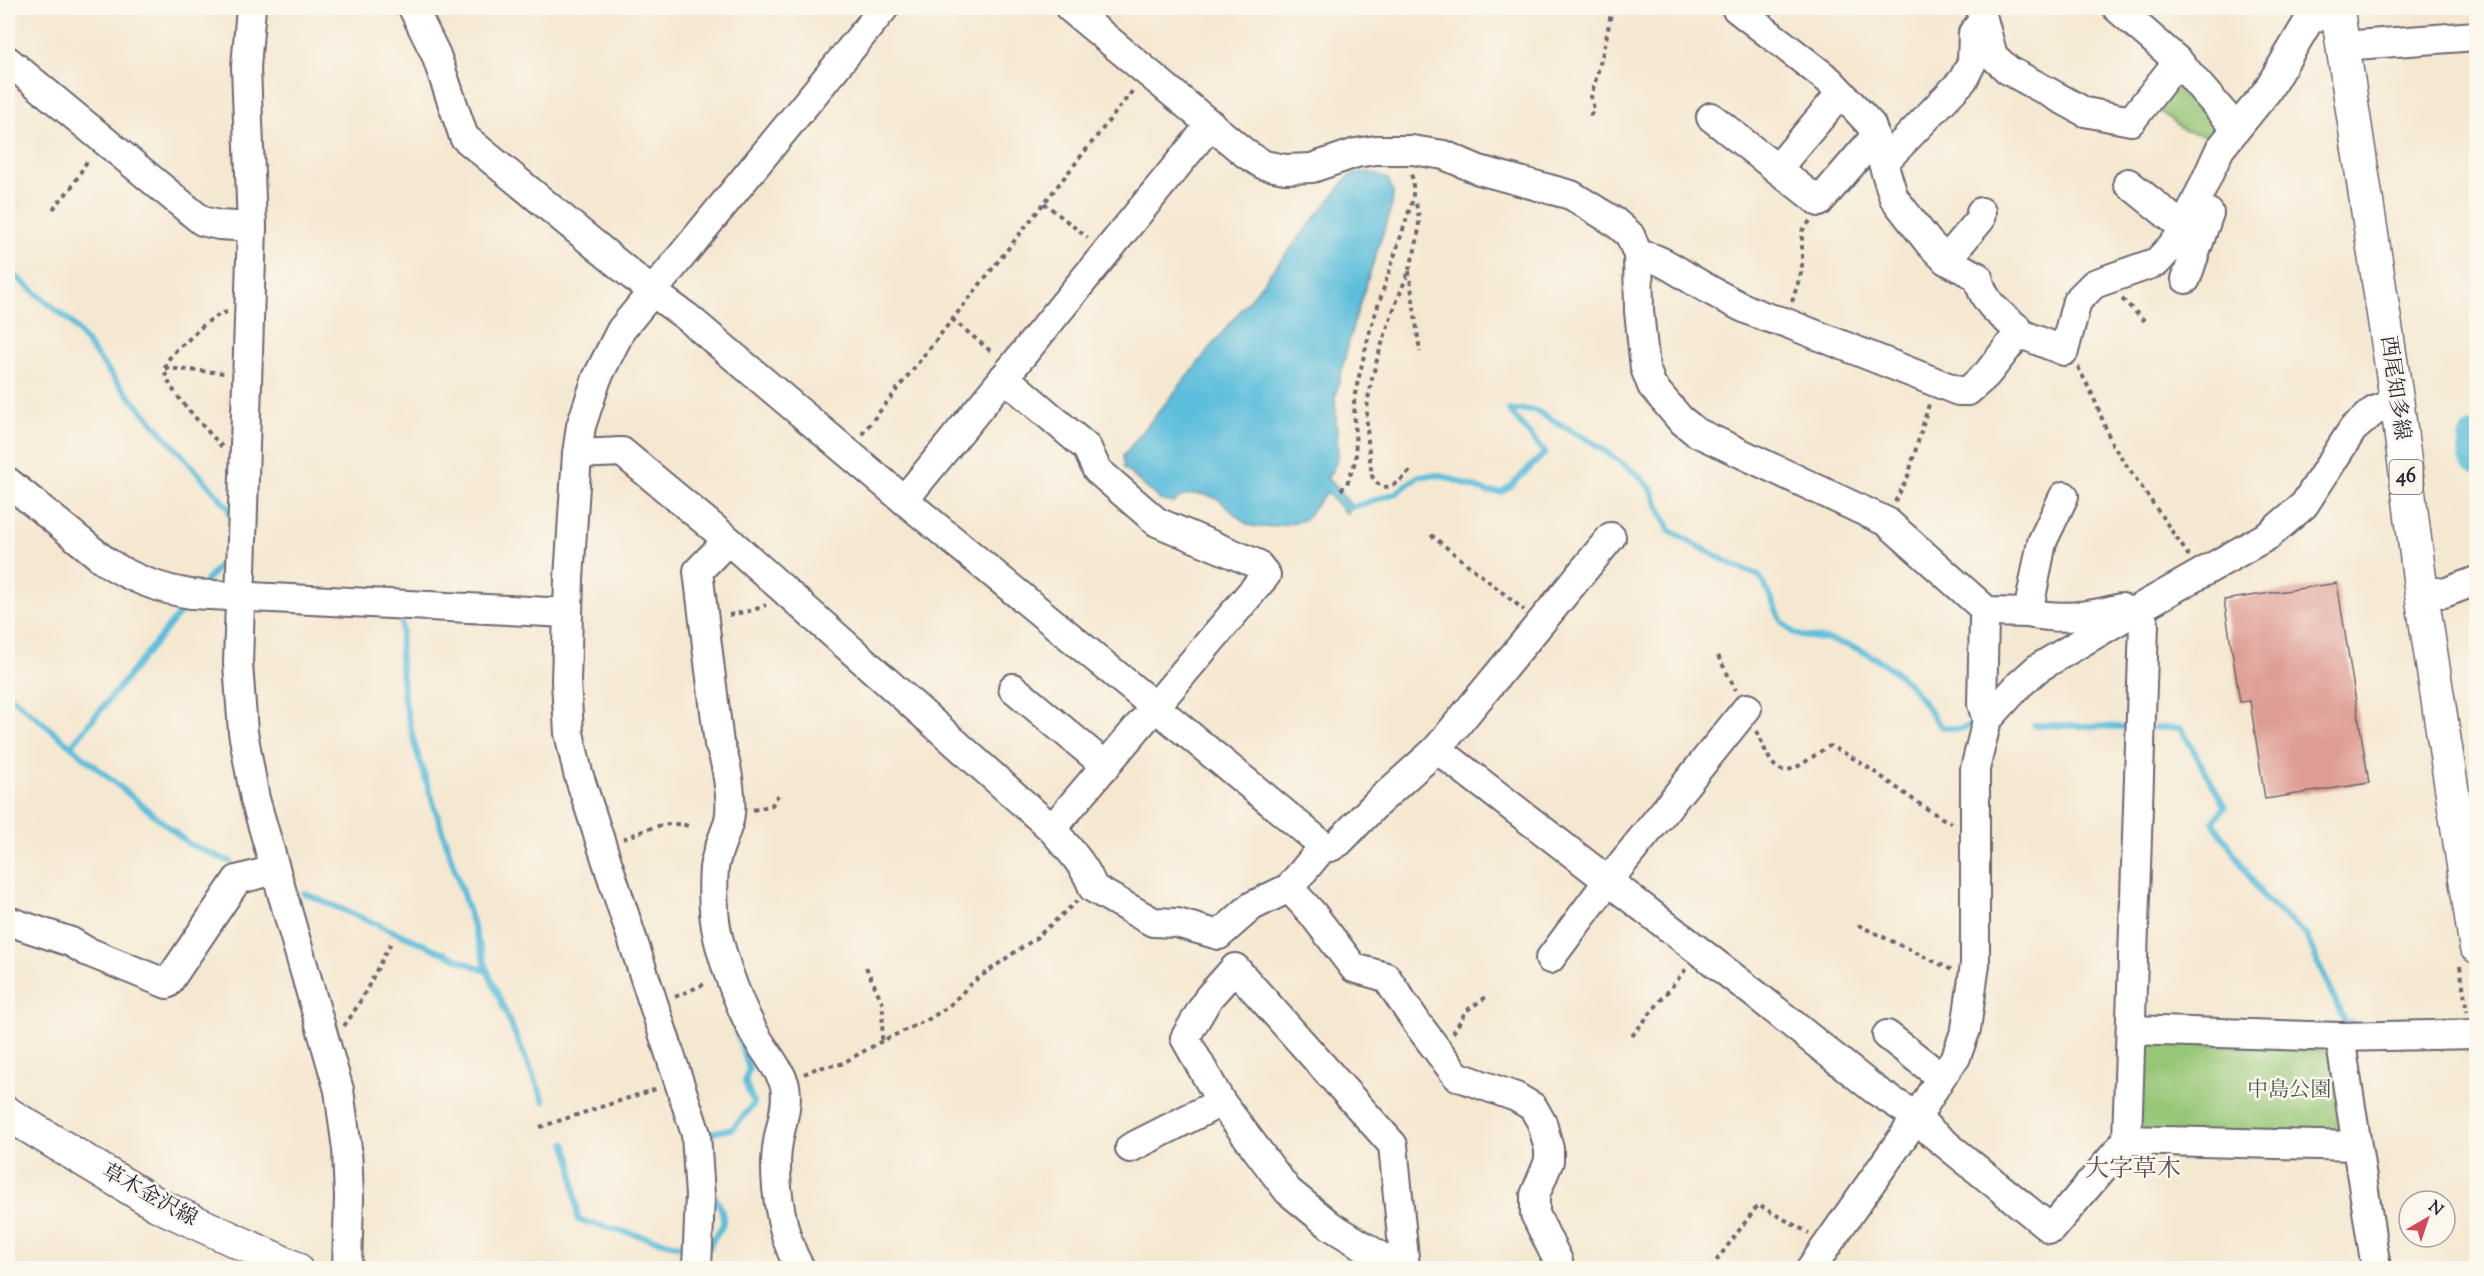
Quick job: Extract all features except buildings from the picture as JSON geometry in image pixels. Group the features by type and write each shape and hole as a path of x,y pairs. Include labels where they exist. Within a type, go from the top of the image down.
{"main road":[{"name":"西尾知多線","path":"2337,10 2397,402 2421,590 2476,946"},
{"name":"草木金沢線","path":"8,1114 158,1205 294,1269"}],"street":[{"path":"251,8 246,67 252,227 238,664 243,732 255,799 274,870 339,1090 347,1149 349,1198 347,1269"},
{"path":"413,8 436,55 464,137 651,291 687,316 904,500 1324,846 1331,847 1339,842 1377,803 1437,749 1611,537"},
{"path":"697,1269 699,1164 696,1134 578,773 569,732 566,681 568,613 577,454 581,426 597,378 621,330 885,8"},
{"path":"1070,8 1246,154 1264,165 1285,169 1312,168 1356,153 1401,150 1444,155 1479,170 1571,195 1615,222 1630,235 1638,255 1638,311 1645,368 1652,386 1663,401 1696,432 1884,520 1980,602 1988,612 2028,613 2065,618 2121,608 2133,611 2144,624 2127,1140 2051,1229 1931,1132 1917,1118 1875,1089 1437,749"},
{"path":"1736,8 1830,81 1872,125 1894,198 1929,243 1946,260 1978,277 1981,294 1990,305 2018,329 2019,333 2064,351 2077,301 2094,284 2157,262 2180,237 2220,149 2267,92 2308,22 2319,15 2337,10"},
{"path":"2117,8 2178,61 2236,128"},
{"path":"1982,14 1993,56 2008,70 2085,112 2131,121 2178,61"},
{"path":"1711,117 1819,202 1963,80 1972,62 1973,33 1982,14"},
{"path":"2342,46 2476,36"},
{"path":"8,61 202,221 219,225 252,227"},
{"path":"1777,169 1841,93"},
{"path":"904,500 1211,124"},
{"path":"2186,279 2213,198 2215,172 2211,170"},
{"path":"2128,183 2184,228"},
{"path":"1946,260 1980,220 1981,212"},
{"path":"1638,255 1652,256 1766,318 1784,322 1958,391 1968,391 1987,374 2019,333"},
{"path":"1008,373 1087,448 1097,470 1157,522 1257,564 1266,575 1052,829"},
{"path":"1811,1269 1917,1118 1941,1077 1956,1057 1966,1029 1973,977 1976,769 1987,720 2038,668 2133,611 2269,535 2304,505 2353,429 2373,411 2397,402"},
{"path":"577,454 622,452 728,540 1052,829 1074,856 1093,888 1153,922 1178,923 1219,935 1252,906 1289,888 1324,846"},
{"path":"8,482 91,551 122,572 166,590 241,597 568,613"},
{"path":"2028,613 2042,542 2064,496"},
{"path":"728,540 698,571 719,744 726,769 730,813 714,867 714,911 718,938 729,973 752,1030 785,1085 783,1119 777,1147 775,1173 789,1245 800,1269"},
{"path":"2421,590 2444,593 2476,581"},
{"path":"1987,720 1982,704 1984,619 1988,612"},
{"path":"1013,688 1106,766"},
{"path":"1550,959 1608,881 1747,708"},
{"path":"8,921 71,942 86,951 166,984 237,880 274,870"},
{"path":"1289,888 1354,968 1386,977 1457,1076 1516,1097 1533,1107 1542,1123 1549,1149 1549,1161 1535,1195 1535,1214 1557,1261 1555,1269"},
{"path":"1399,1269 1331,1226 1288,1191 1221,1102 1185,1038 1209,997 1235,968 1393,1144 1405,1269"},
{"path":"2131,1030 2340,1037 2476,1035"},
{"path":"1887,1035 1941,1077"},
{"path":"2340,1037 2376,1269"},
{"path":"1130,1148 1221,1102"},
{"path":"2127,1140 2356,1146"}],"path":[{"path":"1590,116 1594,109 1591,97 1612,8"},
{"path":"848,452 1148,72"},
{"path":"53,209 86,165 97,135"},
{"path":"1341,490 1347,484 1356,459 1354,398 1368,342 1413,199 1413,180 1401,150"},
{"path":"1410,471 1392,487 1382,487 1375,483 1372,476 1367,407 1369,392 1389,323 1418,235 1419,217 1413,199"},
{"path":"1784,322 1802,270 1802,231 1819,202"},
{"path":"1044,203 1106,252"},
{"path":"1408,271 1420,352"},
{"path":"2110,279 2120,297 2148,324"},
{"path":"246,462 227,452 180,399 166,378 165,368 171,355 218,315 231,311 249,315"},
{"path":"952,319 1008,373"},
{"path":"2064,351 2075,363 2083,377 2112,444 2122,461 2201,574"},
{"path":"165,368 248,376"},
{"path":"1884,520 1908,476 1937,382"},
{"path":"1431,535 1541,624"},
{"path":"729,615 765,605 781,587"},
{"path":"1718,656 1747,708 1774,766 1781,771 1790,772 1830,746 1867,768 1928,811 1975,835"},
{"path":"730,813 772,805 778,795"},
{"path":"603,846 665,823 675,822 688,826"},
{"path":"785,1085 817,1068 842,1064 882,1041 929,1019 948,1006 973,982 1035,939 1067,912 1092,885"},
{"path":"1858,926 1965,976 1973,977"},
{"path":"324,1039 338,1034 356,1010 369,981 392,941"},
{"path":"1632,1036 1673,982 1701,952"},
{"path":"866,967 883,1004 882,1041"},
{"path":"655,1005 729,973"},
{"path":"1437,1050 1461,1022 1466,1011 1486,997"},
{"path":"540,1127 680,1081"},
{"path":"1711,1269 1758,1205 1828,1243"}],"green space":[{"path":"2172,83 2184,83 2224,130 2215,143 2205,135 2185,131 2155,107"},
{"name":"中島公園","path":"2147,1041 2331,1051 2345,1140 2136,1136 2137,1049"}],"water":[{"path":"1369,172 1388,179 1393,192 1392,205 1353,325 1335,397 1338,456 1327,478 1353,507 1347,514 1326,492 1305,520 1277,526 1255,527 1242,520 1220,501 1209,496 1196,494 1183,496 1173,503 1160,500 1124,468 1123,456 1349,176"}],"waterway":[{"path":"8,270 71,322 116,381 229,508 229,515"},
{"path":"1353,507 1396,493 1419,476 1440,475 1488,492 1502,492 1545,453 1509,410 1534,410 1592,442 1637,474 1651,489 1670,531 1737,567 1758,575 1782,622 1794,633 1859,649 1884,663 1908,683 1942,727 1959,729 1972,725"},
{"path":"2476,440 2476,456"},
{"path":"206,581 228,555 228,549"},
{"path":"71,746 183,609"},
{"path":"402,624 400,657 404,699 415,746 488,972 544,1101"},
{"path":"8,694 189,844 231,862"},
{"path":"2034,725 2125,727"},
{"path":"2155,728 2181,728 2225,807 2213,822 2265,899 2306,935 2345,1023 2352,1023"},
{"path":"304,893 488,972"},
{"path":"710,1140 709,1133 732,1129 754,1104 745,1082 749,1068 732,1018"},
{"path":"565,1143 571,1159 578,1220 680,1246"},
{"path":"710,1247 723,1220 723,1215 711,1189"}],"district":[{"name":"大字草木","path":"2133,1170"}]}
